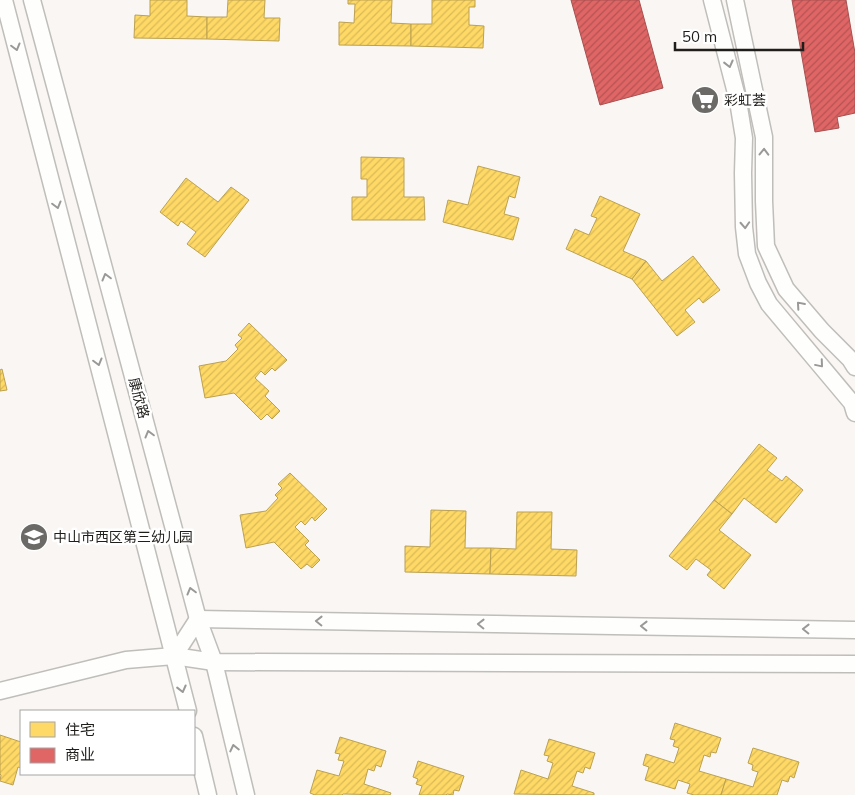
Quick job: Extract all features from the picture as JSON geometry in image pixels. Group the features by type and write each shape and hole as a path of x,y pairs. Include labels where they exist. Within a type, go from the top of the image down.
{"street":[{"path":"4,0 188,710"},
{"name":"康欣路","path":"32,0 198,619 214,662 246,795"},
{"path":"712,0 738,101 744,138 744,226 747,254 758,283 769,304 852,403 855,413"},
{"path":"735,0 764,137 766,246 786,289 850,359 855,367"},
{"path":"174,656 198,619 855,630"},
{"path":"0,690 126,660 174,656 214,662 855,664"},
{"path":"195,740 208,795"}],"building: 住宅":[{"path":"150,0 187,0 187,16 207,17 207,39 134,38 135,15 150,16"},
{"path":"228,0 265,0 264,18 280,18 279,41 207,39 207,17 227,17"},
{"path":"348,0 392,0 391,23 411,24 411,46 339,45 339,22 354,23 355,4 348,4"},
{"path":"432,0 475,0 475,7 469,7 469,25 484,26 483,48 411,46 411,24 432,24"},
{"path":"361,157 404,158 404,197 424,197 425,220 352,220 352,197 367,197 367,179 361,179"},
{"path":"478,166 520,177 515,198 509,196 504,214 519,218 513,240 443,222 448,200 468,205"},
{"path":"186,178 218,202 231,187 249,200 205,257 187,244 196,232 181,221 178,226 160,212"},
{"path":"600,196 640,214 623,251 646,261 632,279 566,249 575,229 589,235 597,218 591,216"},
{"path":"693,256 720,290 703,303 699,298 685,310 695,322 677,336 632,279 646,261 662,281"},
{"path":"249,323 287,360 275,371 272,368 265,375 261,371 255,378 269,391 265,396 280,411 272,419 267,414 261,420 234,393 205,398 199,366 226,361 238,349 235,345 242,338 238,335"},
{"path":"2,369 7,390 0,391 0,370"},
{"path":"759,444 777,458 767,470 782,481 786,476 803,490 776,523 744,498 732,514 714,500"},
{"path":"290,473 327,509 315,521 312,517 305,525 301,521 295,527 309,541 305,545 320,560 312,568 307,564 301,569 274,542 246,548 240,515 266,511 278,498 275,495 282,488 278,484"},
{"path":"714,500 732,514 719,530 751,555 724,589 707,575 711,570 696,559 687,570 669,556"},
{"path":"431,510 466,511 465,548 491,548 490,574 405,572 405,546 430,547"},
{"path":"517,512 552,512 551,549 577,550 576,576 490,574 491,548 516,549"},
{"path":"675,723 721,738 716,753 711,752 710,757 704,755 699,771 726,779 721,795 694,795 687,793 690,784 678,780 675,789 645,780 649,767 643,765 646,754 674,763 679,748 673,746 675,740 670,739"},
{"path":"0,735 20,742 20,768 18,767 13,785 0,781"},
{"path":"340,737 386,751 381,767 376,765 374,771 368,769 364,784 391,793 390,795 315,795 310,793 317,770 339,776 344,761 338,760 340,754 335,753"},
{"path":"549,739 595,753 590,769 585,767 583,773 577,771 572,786 594,793 594,795 514,794 521,770 548,779 553,763 547,761 549,756 544,755"},
{"path":"753,748 799,762 794,778 790,776 788,782 782,780 777,795 721,795 726,779 753,787 758,772 752,770 753,765 748,763"},
{"path":"418,761 464,776 459,791 454,790 453,795 419,795 422,786 416,784 418,779 413,777"}],"building: 商业":[{"path":"571,0 639,0 663,88 600,105"},
{"path":"792,0 846,0 855,53 855,113 837,117 839,128 815,132"}],"place":[{"name":"彩虹荟","path":"705,100"},
{"name":"中山市西区第三幼儿园","path":"34,537"}]}
